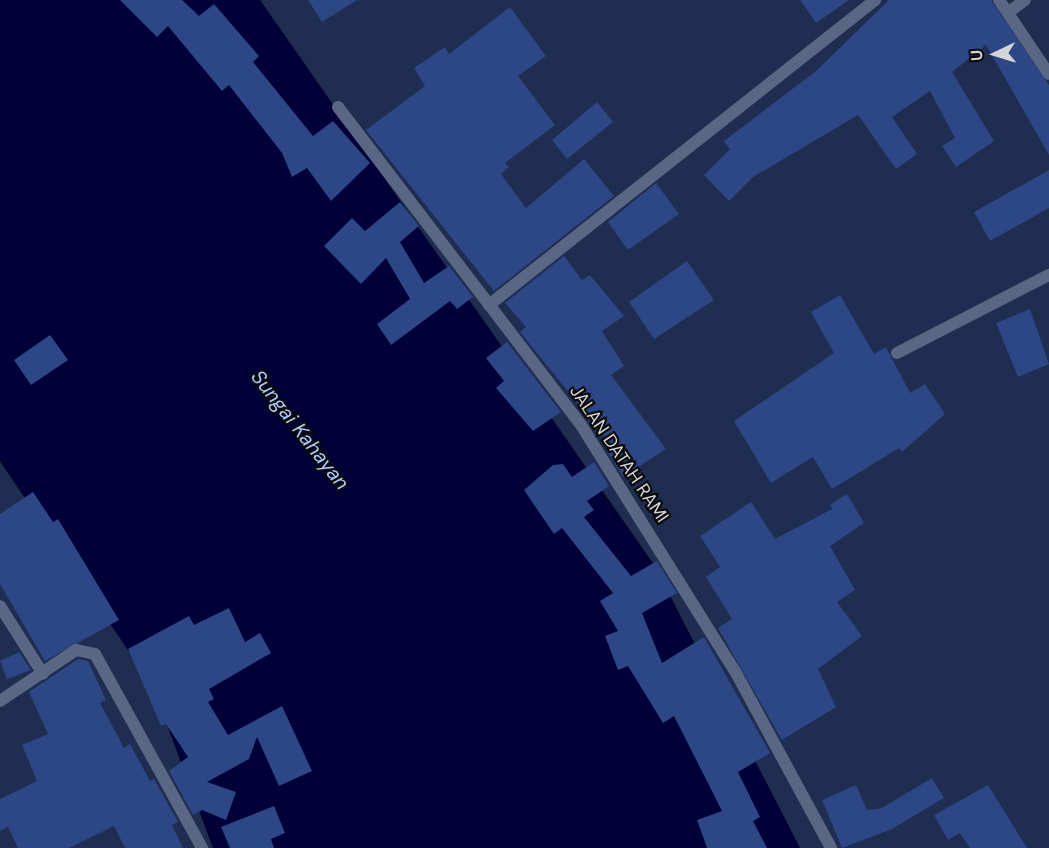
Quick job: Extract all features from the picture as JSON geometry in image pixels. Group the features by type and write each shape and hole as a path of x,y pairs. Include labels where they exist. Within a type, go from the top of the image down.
{"street":[{"path":"489,305 874,0"},
{"path":"999,0 1049,74"},
{"path":"1009,12 1025,0"},
{"name":"JALAN DATAH RAMI","path":"338,107 581,425 668,559 831,848"},
{"path":"897,353 1049,275"},
{"path":"0,606 43,674"},
{"path":"0,701 76,650 95,654 202,848"}],"shaded area":[{"path":"260,0 1049,0 1049,848 800,848 654,564"},
{"path":"0,462 153,687 213,848 0,848"}],"water":[{"name":"Sungai Kahayan","path":"0,0 260,0 654,565 800,848 213,848 153,687 0,461"}],"building":[{"path":"120,0 182,0 199,16 214,4 259,56 253,62 313,136 333,121 370,163 331,201 307,168 292,177 282,153 229,85 222,91 168,26 157,37"},
{"path":"308,0 357,0 322,22"},
{"path":"800,0 849,0 816,23"},
{"path":"889,0 991,0 1049,85 1049,155 986,45 952,72 994,141 956,167 942,146 955,138 930,91 892,117 917,154 896,169 858,115 753,177 729,201 704,175 730,149 724,141 816,71"},
{"path":"510,7 546,56 518,76 555,125 505,163 509,167 501,174 526,208 584,159 614,196 494,291 366,130 425,86 414,68 445,47 449,54"},
{"path":"597,102 613,122 567,159 552,140"},
{"path":"1049,170 1049,208 990,241 974,212"},
{"path":"656,183 679,214 628,250 608,222"},
{"path":"400,202 419,226 400,242 424,283 449,266 473,297 457,309 450,301 391,345 377,324 410,299 386,258 361,284 324,246 352,218 365,231"},
{"path":"564,256 582,280 590,275 624,316 602,331 624,366 611,375 666,449 623,477 607,451 613,447 520,332 526,327 505,303"},
{"path":"687,261 714,300 654,339 629,302"},
{"path":"840,295 874,354 886,347 910,393 925,384 945,414 902,452 899,448 832,489 813,457 771,483 734,421 834,353 811,312"},
{"path":"1030,309 1049,364 1018,377 996,323"},
{"path":"50,335 68,360 31,385 14,360"},
{"path":"507,342 561,412 533,431 496,388 504,381 486,358"},
{"path":"594,462 609,486 587,501 594,510 584,517 631,576 657,561 677,593 642,613 662,663 704,637 770,753 738,772 760,817 753,821 767,848 707,848 697,820 722,811 674,716 663,723 628,666 618,670 605,636 618,631 600,601 613,593 562,528 554,534 524,490 553,465 563,464 572,477"},
{"path":"33,492 53,522 58,519 119,620 45,661 0,584 0,514"},
{"path":"847,494 864,523 830,546 855,590 837,602 862,636 818,669 836,707 782,740 718,628 732,619 706,577 720,567 700,536 751,502 775,539 832,509 830,505"},
{"path":"229,608 245,642 260,633 271,653 209,689 214,699 208,702 228,735 282,706 312,771 279,786 257,737 249,759 207,782 236,792 226,820 202,810 193,815 169,771 188,757 166,724 161,726 128,649 189,616 194,625"},
{"path":"19,652 31,670 7,679 0,661"},
{"path":"78,659 88,661 106,700 100,703 124,748 130,744 150,781 154,779 178,822 172,825 183,848 125,848 114,826 69,848 18,848 8,827 0,831 0,799 37,781 22,745 48,734 29,692"},
{"path":"932,778 944,798 892,829 842,848 822,800 856,785 867,810 882,808"},
{"path":"988,785 1027,848 970,848 960,833 948,840 934,815"},
{"path":"274,806 285,833 271,839 274,848 230,848 221,827"}]}
